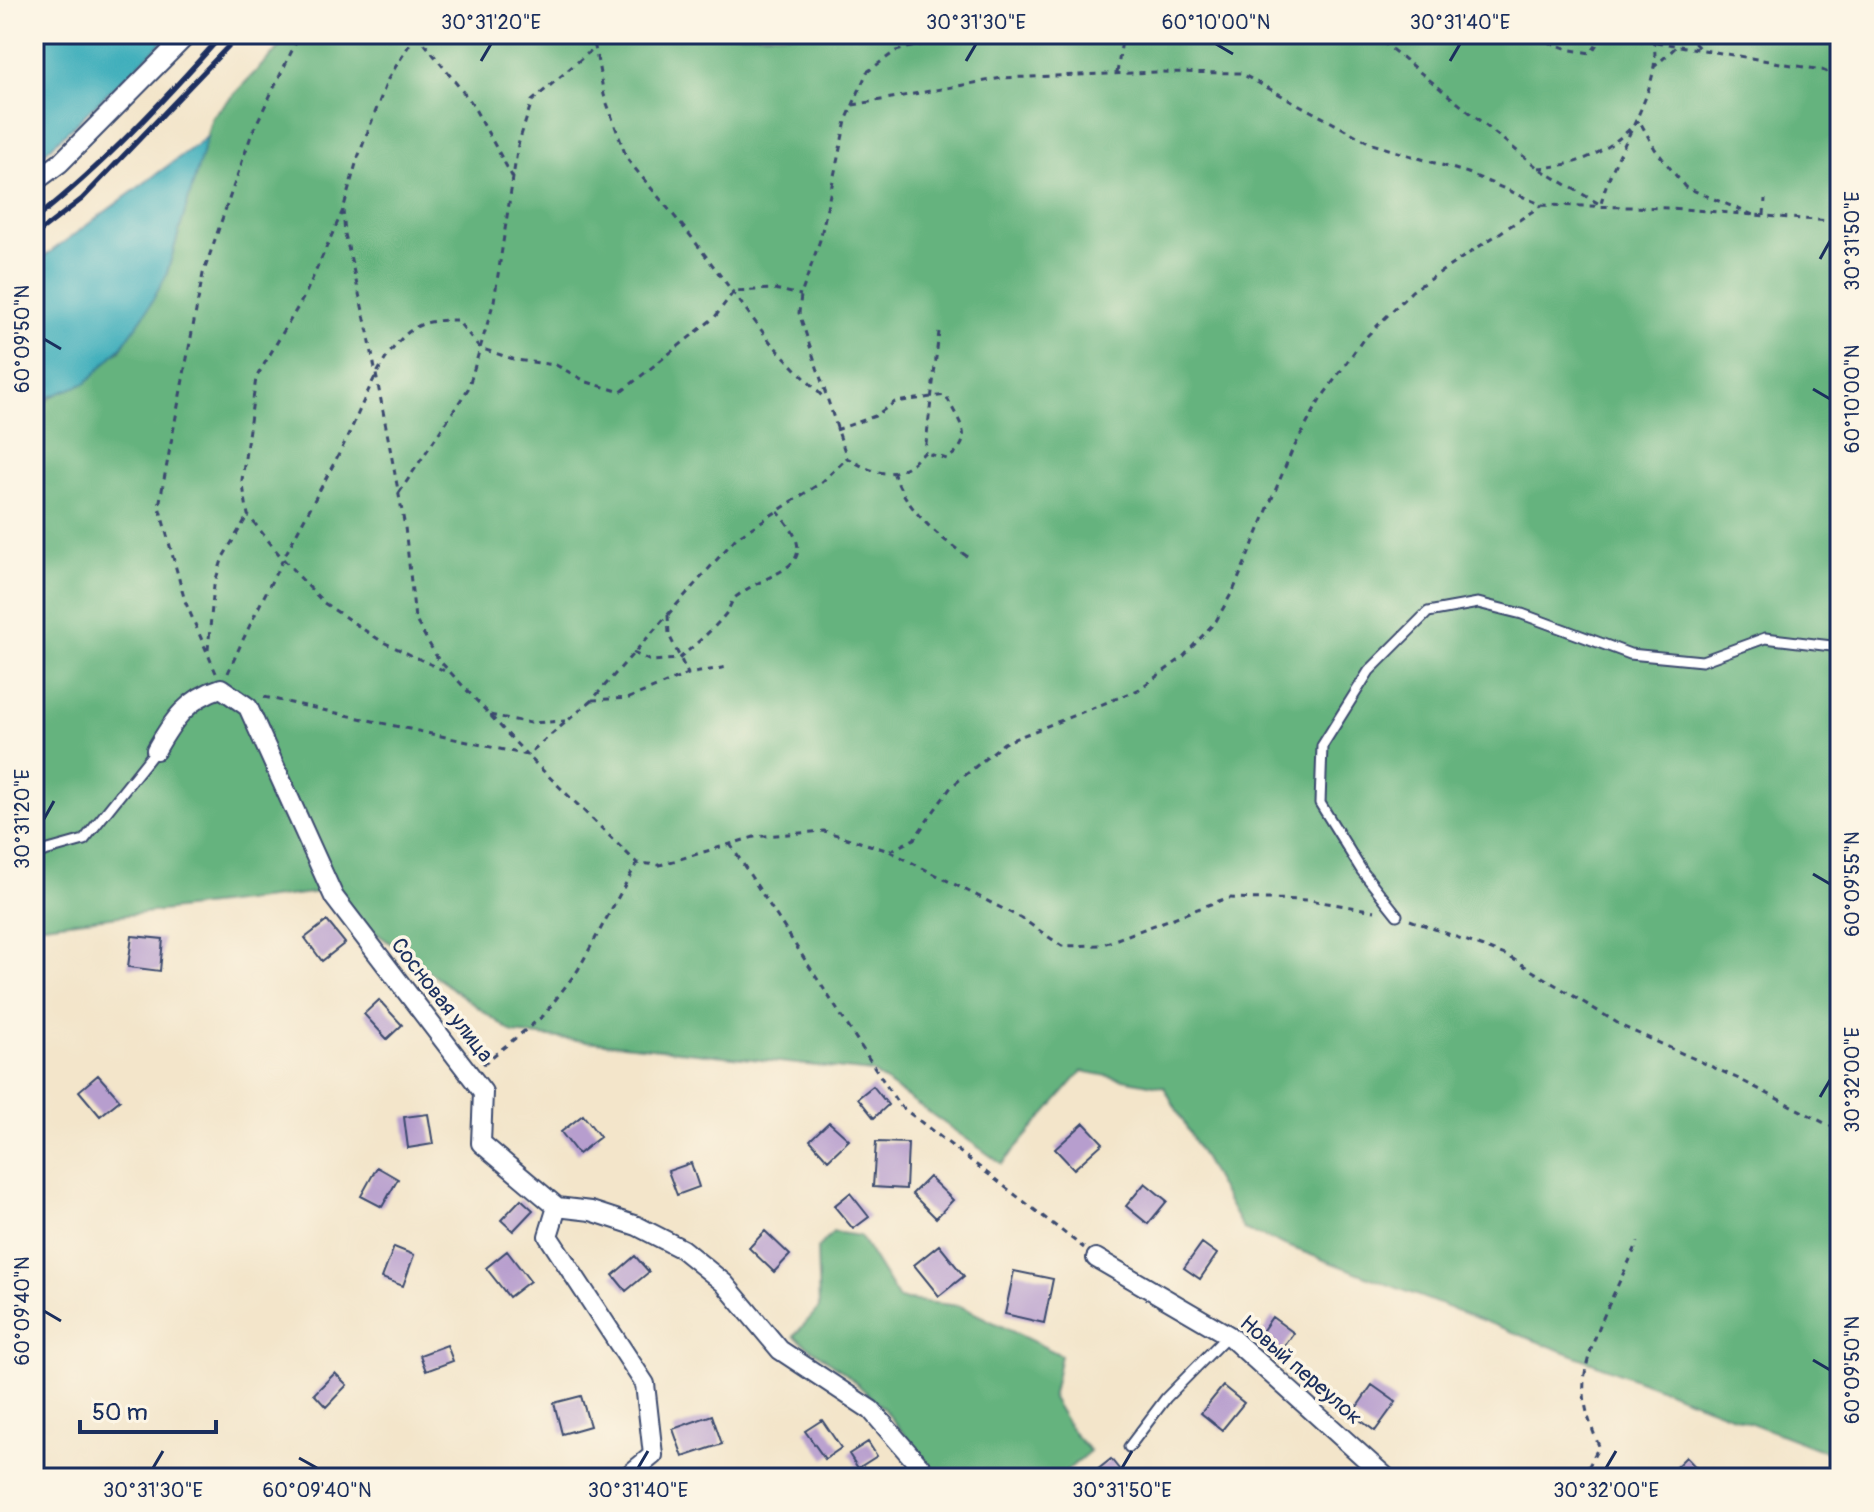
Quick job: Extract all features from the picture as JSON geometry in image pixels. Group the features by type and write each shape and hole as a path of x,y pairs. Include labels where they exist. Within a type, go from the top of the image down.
{"street":[{"path":"34,182 60,163 188,34"},
{"path":"156,750 175,717 201,694 221,688"},
{"name":"Сосновая улица","path":"221,688 248,707 334,897 483,1092 481,1143 557,1207"},
{"path":"625,1478 653,1455 645,1384 548,1236 557,1207 591,1211 637,1226 682,1249 724,1283 780,1350 871,1410 930,1478"},
{"name":"Новый переулок","path":"1096,1258 1228,1335 1387,1478"}],"lane":[{"path":"1397,915 1362,871 1320,803 1322,746 1369,671 1428,612 1478,603 1522,614 1630,654 1702,661 1765,638 1840,647"},
{"path":"34,854 84,840 156,750"},
{"path":"1129,1447 1166,1398 1228,1335"}],"path":[{"path":"221,688 185,601 159,506 203,274 252,133 300,34"},
{"path":"451,673 372,635 324,603 248,515 242,480 256,378 305,295 343,210 357,160 388,79 417,34 471,102 513,178"},
{"path":"588,34 595,47 604,95 627,159 734,291 771,343 826,400"},
{"path":"939,332 925,452 903,471 878,474 847,458 814,366 799,313 801,295 820,240 836,158 867,72 896,51 963,34"},
{"path":"1117,73 1123,34"},
{"path":"1373,34 1538,168 1601,205"},
{"path":"1526,34 1571,50 1591,53 1604,34"},
{"path":"1601,205 1604,183 1639,120 1651,70 1654,42 1651,34"},
{"path":"1686,34 1700,50"},
{"path":"1654,42 1822,70 1840,78"},
{"path":"1651,70 1677,46"},
{"path":"399,493 468,389 494,301 518,145 532,101 595,47"},
{"path":"853,105 1002,78 1117,73 1240,73 1372,144 1468,173 1542,205 1601,205 1840,222"},
{"path":"1538,168 1572,166 1618,141 1639,120"},
{"path":"1639,120 1655,149 1685,187 1757,217"},
{"path":"1764,217 1765,199"},
{"path":"889,851 914,839 951,787 1004,743 1138,690 1182,658 1216,621 1234,589 1291,453 1320,400 1362,341 1412,291 1542,205"},
{"path":"343,210 345,234 399,493 415,619 451,673 527,755 637,863 660,865 754,837 824,831 889,851 1021,918 1062,946 1101,945 1227,898 1309,900 1397,915 1508,956 1624,1027 1739,1079 1840,1131"},
{"path":"734,291 774,289 801,295"},
{"path":"221,688 282,558 348,436 376,373 404,336 428,320 457,320 480,348 516,360 556,365 587,382 621,392 715,317 734,291"},
{"path":"836,430 875,416 895,402 931,400 946,395 965,433 961,450 947,459 925,452"},
{"path":"527,755 592,700 736,538 822,482 847,458"},
{"path":"893,472 902,495 936,535 971,559"},
{"path":"633,653 651,661 669,663 679,659 722,619 736,596 759,582 786,572 796,557 795,531 778,511"},
{"path":"208,653 214,585 223,557 248,515"},
{"path":"668,615 669,635 688,674"},
{"path":"592,700 629,698 688,674 727,667"},
{"path":"252,694 527,755"},
{"path":"490,715 530,723 568,721"},
{"path":"730,844 899,1105 1096,1258"},
{"path":"470,1075 543,1016 578,970 637,863"},
{"path":"1583,1478 1599,1446 1589,1421 1583,1389 1595,1337 1638,1242"}],"green space":[{"path":"292,34 1840,34 1840,1457 1243,1229 1164,1087 1082,1071 1002,1164 872,1072 513,1033 320,892 34,926 34,394 46,401 120,350 166,276 212,117"},
{"path":"833,1232 860,1236 899,1299 960,1306 1061,1355 1052,1398 1074,1434 1090,1451 1058,1478 939,1478 883,1408 845,1373 794,1336 819,1308 817,1249"},
{"path":"733,1468 768,1478 687,1478"}],"water":[{"path":"34,34 171,34 34,163"},
{"path":"207,137 166,276 146,312 122,346 86,383 41,400 34,396 34,264"}],"building":[{"path":"327,921 345,943 322,961 305,938"},
{"path":"132,936 163,939 160,971 128,967"},
{"path":"379,1000 402,1025 387,1039 364,1014"},
{"path":"98,1075 120,1100 100,1116 79,1091"},
{"path":"873,1086 888,1105 874,1118 858,1098"},
{"path":"428,1114 433,1144 408,1148 404,1117"},
{"path":"583,1115 600,1137 578,1154 561,1132"},
{"path":"829,1122 849,1140 828,1160 810,1140"},
{"path":"1084,1123 1103,1143 1074,1169 1055,1149"},
{"path":"876,1142 908,1143 906,1189 873,1187"},
{"path":"691,1163 699,1187 677,1195 668,1171"},
{"path":"377,1167 398,1179 382,1207 361,1196"},
{"path":"929,1177 953,1200 936,1218 912,1194"},
{"path":"1145,1183 1167,1201 1148,1224 1126,1206"},
{"path":"850,1193 869,1217 853,1229 834,1206"},
{"path":"521,1199 533,1210 513,1231 501,1220"},
{"path":"765,1231 790,1255 774,1272 749,1248"},
{"path":"1202,1243 1217,1254 1200,1279 1184,1268"},
{"path":"939,1245 964,1276 939,1296 914,1265"},
{"path":"394,1247 414,1255 403,1286 382,1278"},
{"path":"507,1251 530,1281 509,1297 486,1268"},
{"path":"635,1256 649,1272 626,1291 613,1275"},
{"path":"1014,1271 1053,1279 1044,1323 1005,1314"},
{"path":"1272,1317 1294,1333 1281,1351 1259,1336"},
{"path":"447,1345 453,1361 426,1371 420,1355"},
{"path":"335,1373 347,1385 326,1407 314,1394"},
{"path":"1372,1385 1396,1402 1375,1431 1352,1414"},
{"path":"1223,1386 1244,1403 1222,1430 1201,1413"},
{"path":"581,1396 590,1426 562,1434 554,1403"},
{"path":"712,1415 722,1444 683,1457 673,1429"},
{"path":"822,1420 841,1448 825,1459 805,1431"},
{"path":"868,1442 877,1456 858,1468 849,1454"},
{"path":"1686,1457 1706,1478 1665,1478"},
{"path":"1111,1459 1126,1478 1087,1478"}],"railway":[{"path":"34,220 109,154 223,34"},
{"path":"34,236 82,199 240,34"}]}
